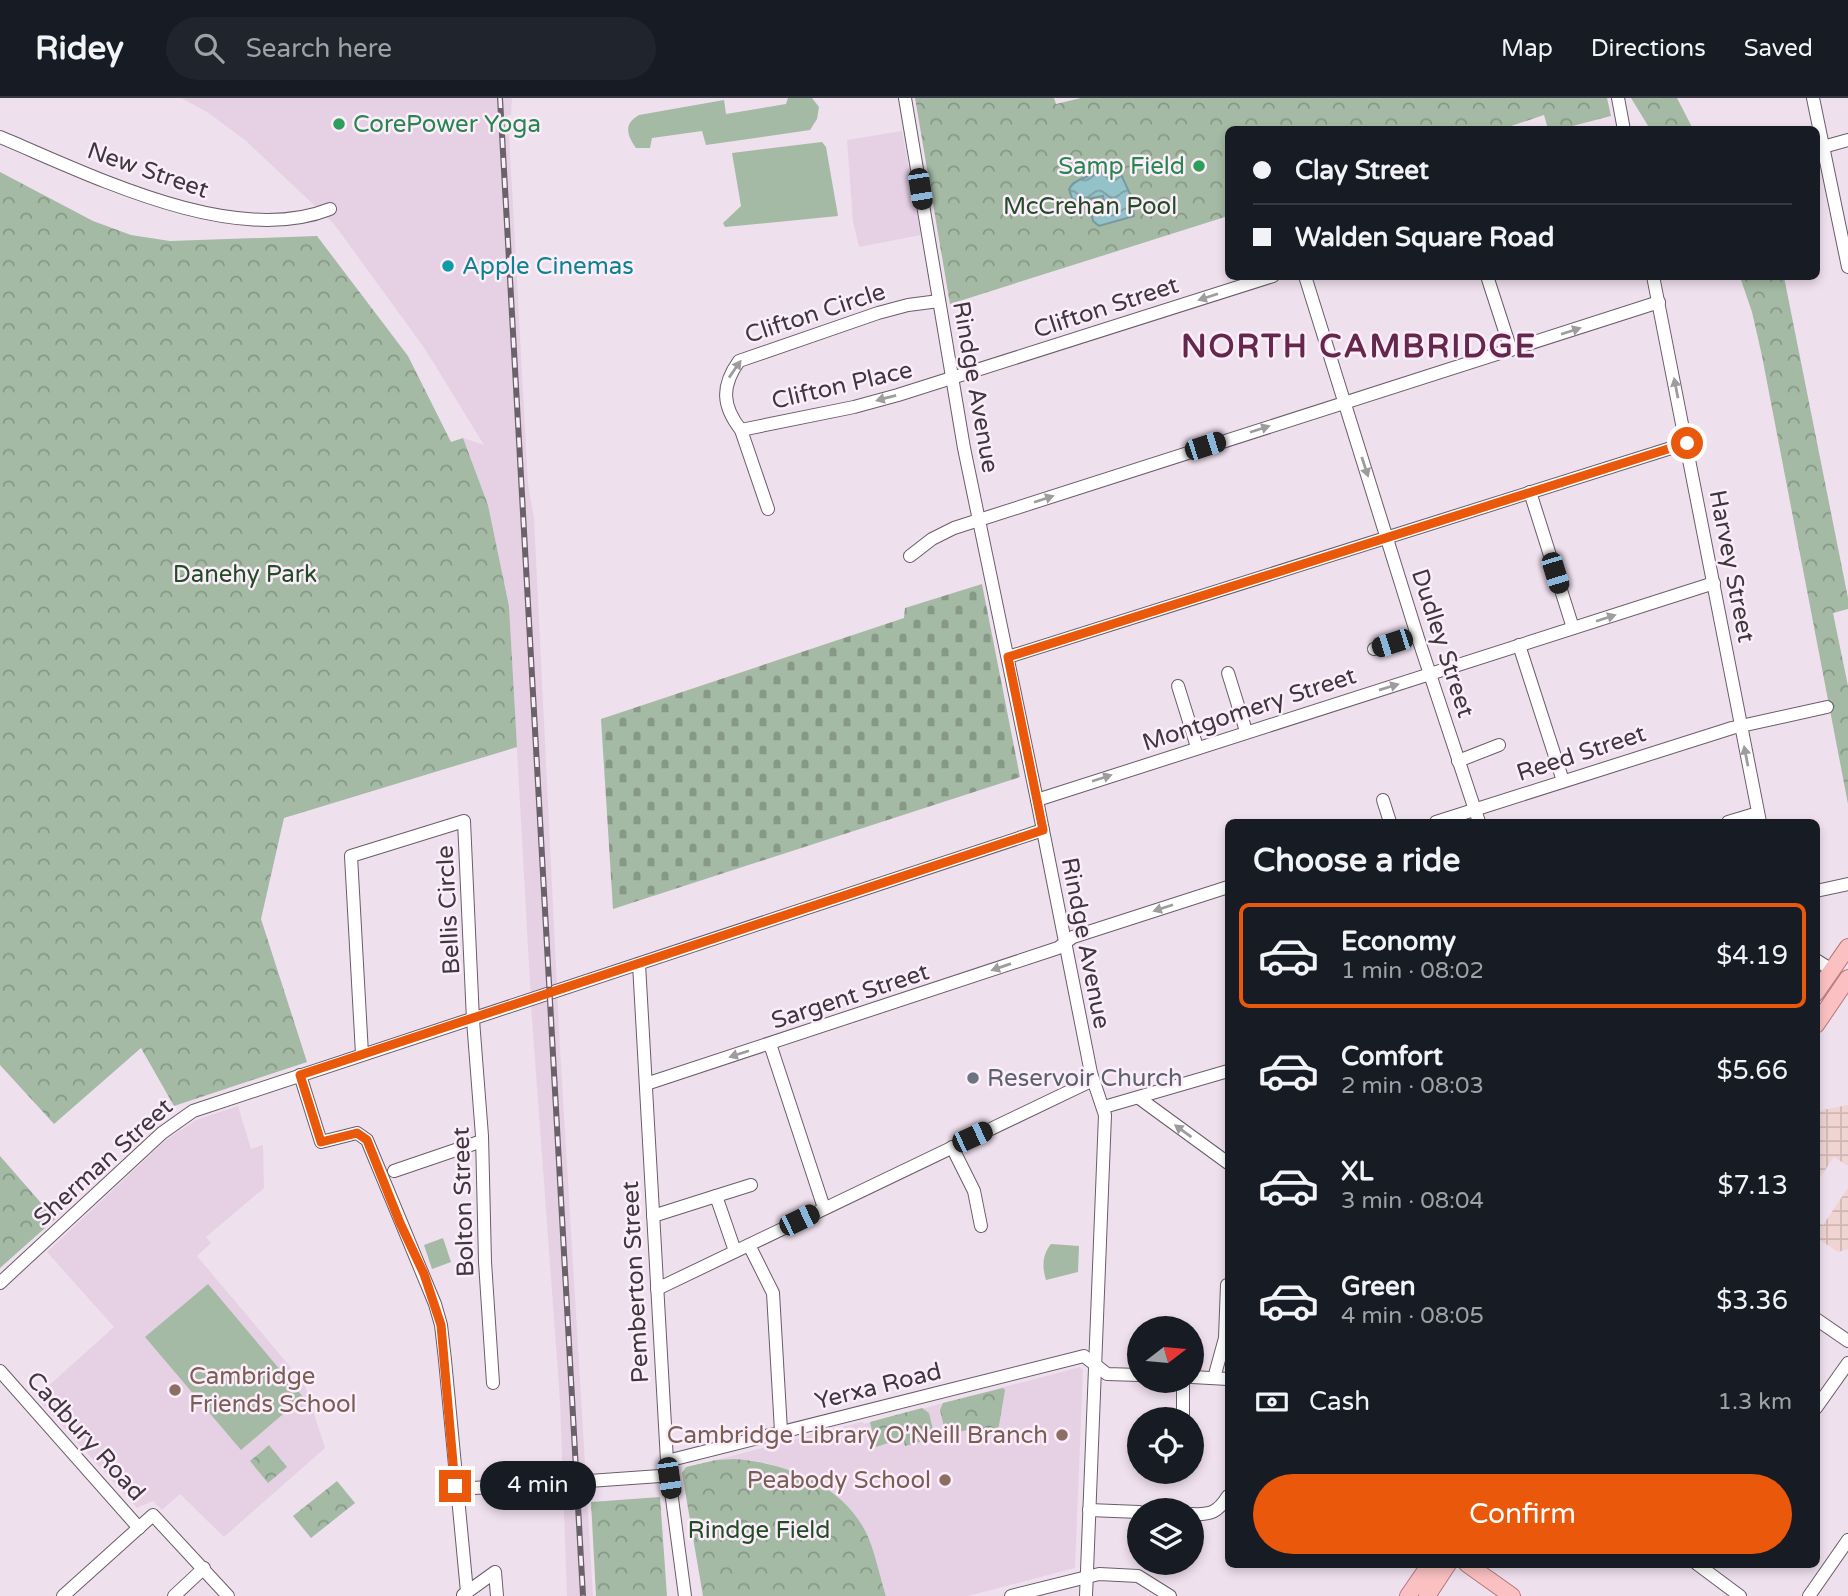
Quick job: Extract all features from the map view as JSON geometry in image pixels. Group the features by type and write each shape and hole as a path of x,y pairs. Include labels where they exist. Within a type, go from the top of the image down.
{"main road":[{"path":"1820,987 1848,947"},
{"path":"1820,1018 1848,979 1832,970"},
{"path":"1408,1596 1427,1568"},
{"path":"1427,1596 1445,1568"},
{"path":"1472,1568 1512,1596"}],"street":[{"name":"Rindge Avenue","path":"905,98 979,520 1093,1080 1104,1107 1105,1150 1086,1596"},
{"path":"1618,98 1623,126"},
{"path":"1813,98 1819,126"},
{"path":"1820,132 1848,267"},
{"name":"New Street","path":"0,136 115,185 183,209 268,219 312,215 330,209"},
{"path":"1823,147 1848,140"},
{"name":"Clifton Street","path":"952,378 1260,280"},
{"name":"Dudley Street","path":"1306,280 1476,816"},
{"path":"1488,280 1511,350"},
{"name":"Harvey Street","path":"1654,280 1759,818"},
{"name":"Clifton Circle","path":"768,509 725,388 738,361 885,310 939,301"},
{"path":"910,556 938,535 979,520 1659,302"},
{"name":"Clifton Place","path":"741,430 854,407 952,378"},
{"path":"1008,657 1687,443"},
{"path":"1530,492 1573,628"},
{"name":"Montgomery Street","path":"1037,800 1714,583"},
{"path":"1374,649 1417,635"},
{"path":"1520,645 1563,781"},
{"path":"1228,674 1246,731"},
{"path":"1178,686 1197,747"},
{"name":"Reed Street","path":"1456,819 1476,816 1563,781 1741,726 1827,707"},
{"path":"1458,761 1499,745"},
{"path":"1383,800 1389,819"},
{"name":"Bellis Circle","path":"362,1054 351,856 464,821 474,1020"},
{"name":"Sherman Street","path":"0,1283 180,1118 192,1111 1043,830"},
{"path":"1820,890 1848,884"},
{"path":"1065,943 1073,937 1225,888"},
{"name":"Sargent Street","path":"646,1084 1058,948 1065,943"},
{"path":"1820,962 1832,970"},
{"name":"Pemberton Street","path":"639,964 667,1461 685,1596"},
{"name":"Bolton Street","path":"474,1020 493,1383"},
{"path":"770,1044 824,1208"},
{"path":"1104,1107 1225,1072"},
{"path":"300,1075 321,1142 357,1133 367,1140 435,1304 443,1348 464,1594 495,1573 497,1596"},
{"path":"657,1289 1093,1080"},
{"path":"1139,1098 1225,1162"},
{"path":"394,1171 482,1141"},
{"path":"952,1147 974,1191 981,1226"},
{"path":"653,1216 751,1185"},
{"path":"716,1196 735,1251"},
{"path":"749,1245 773,1293 781,1432"},
{"path":"1820,1322 1848,1341"},
{"path":"1214,1378 1225,1338"},
{"name":"Yerxa Road","path":"667,1461 1083,1356 1096,1366"},
{"path":"1820,1402 1848,1363"},
{"path":"1096,1366 1107,1374 1127,1375"},
{"name":"Cadbury Road","path":"0,1371 139,1528"},
{"path":"1204,1378 1225,1379"},
{"path":"589,1481 660,1476"},
{"path":"456,1489 560,1483"},
{"path":"1204,1513 1215,1512 1225,1500"},
{"path":"1089,1510 1127,1512"},
{"path":"63,1596 153,1515 228,1596"},
{"path":"1809,1596 1848,1540"},
{"path":"1704,1568 1740,1596"},
{"path":"174,1596 204,1569"},
{"path":"1011,1596 1098,1574 1138,1576 1170,1596"}],"shaded area":[{"path":"181,98 512,98 511,115 508,115 528,484 534,518 560,1048 593,1596 567,1596 560,1401 532,1019 509,606 488,505 463,438 484,445 425,349 334,224 245,140 207,112"},
{"path":"902,131 921,235 859,247 853,222 847,140"},
{"path":"1848,1105 1848,1166 1834,1157 1820,1178 1820,1110"},
{"name":"Cambridge Friends School","path":"238,1106 251,1149 263,1145 264,1188 206,1237 211,1243 197,1256 304,1383 325,1448 224,1537 180,1494 162,1510 153,1501 137,1508 36,1397 114,1327 47,1252 166,1140 196,1120"},
{"path":"1848,1188 1848,1249 1838,1252 1820,1240 1820,1224 1823,1225"},
{"name":"Peabody School","path":"1080,1367 1083,1370 1075,1568 968,1596 886,1596 869,1538 854,1514 831,1492 794,1471 770,1464 750,1460 716,1460 862,1422 864,1424"}],"green space":[{"path":"788,98 812,98 819,107 817,119 810,130 706,145 702,131 652,138 650,148 636,148 630,139 629,126 639,115 724,100 726,114 786,104"},
{"path":"915,98 1054,98 1056,104 1081,98 1607,98 1611,116 1572,126 1547,126 1544,115 1511,126 1225,126 1225,217 950,304"},
{"path":"1631,98 1677,98 1691,126 1648,126"},
{"path":"822,142 826,147 838,216 725,227 723,223 741,206 732,153"},
{"name":"Danehy Park","path":"0,172 93,221 131,235 170,241 317,236 408,356 451,442 463,438 488,505 509,606 517,747 284,818 261,919 307,1062 174,1106 141,1048 54,1124 0,1065"},
{"path":"1741,280 1785,280 1848,598 1848,609 1833,613 1848,686 1848,804 1762,356"},
{"path":"982,584 1020,777 613,909 601,719 904,618 905,608"},
{"path":"0,1156 55,1219 0,1268"},
{"path":"443,1238 451,1262 432,1269 424,1245"},
{"path":"1051,1244 1079,1246 1078,1272 1046,1280 1044,1261"},
{"path":"208,1284 303,1397 241,1450 145,1337"},
{"path":"1003,1388 1005,1390 998,1431 982,1434 980,1427 946,1435 940,1410 943,1403"},
{"path":"922,1408 929,1413 935,1438 905,1446 903,1438 876,1447 870,1422"},
{"path":"269,1445 287,1467 268,1483 250,1461"},
{"name":"Rindge Field","path":"735,1459 755,1461 795,1472 831,1491 859,1521 869,1539 886,1596 703,1596 682,1473 686,1467"},
{"path":"337,1481 355,1503 311,1538 293,1516"},
{"path":"660,1497 667,1596 596,1596 591,1502"}],"water":[{"name":"McCrehan Pool","path":"1118,168 1131,196 1134,216 1099,226 1093,221 1091,211 1095,205 1104,201 1103,196 1077,201 1072,198 1069,189 1084,178"}],"tunnel":[{"path":"560,1483 589,1481"}],"railway":[{"path":"500,98 583,1596"}],"place":[{"name":"CorePower Yoga","path":"339,124"},
{"name":"Samp Field","path":"1199,166"},
{"name":"Apple Cinemas","path":"448,266"},
{"name":"Reservoir Church","path":"973,1078"},
{"name":"Cambridge Friends School","path":"175,1390"},
{"name":"Cambridge Library O'Neill Branch","path":"1062,1435"},
{"name":"Peabody School","path":"945,1480"}],"district":[{"name":"NORTH CAMBRIDGE","path":"1359,346"}],"route":[{"path":"455,1486 441,1325 424,1274 400,1223 367,1140 357,1133 321,1142 300,1075 474,1020 1043,830 1008,657 1687,443"}]}
